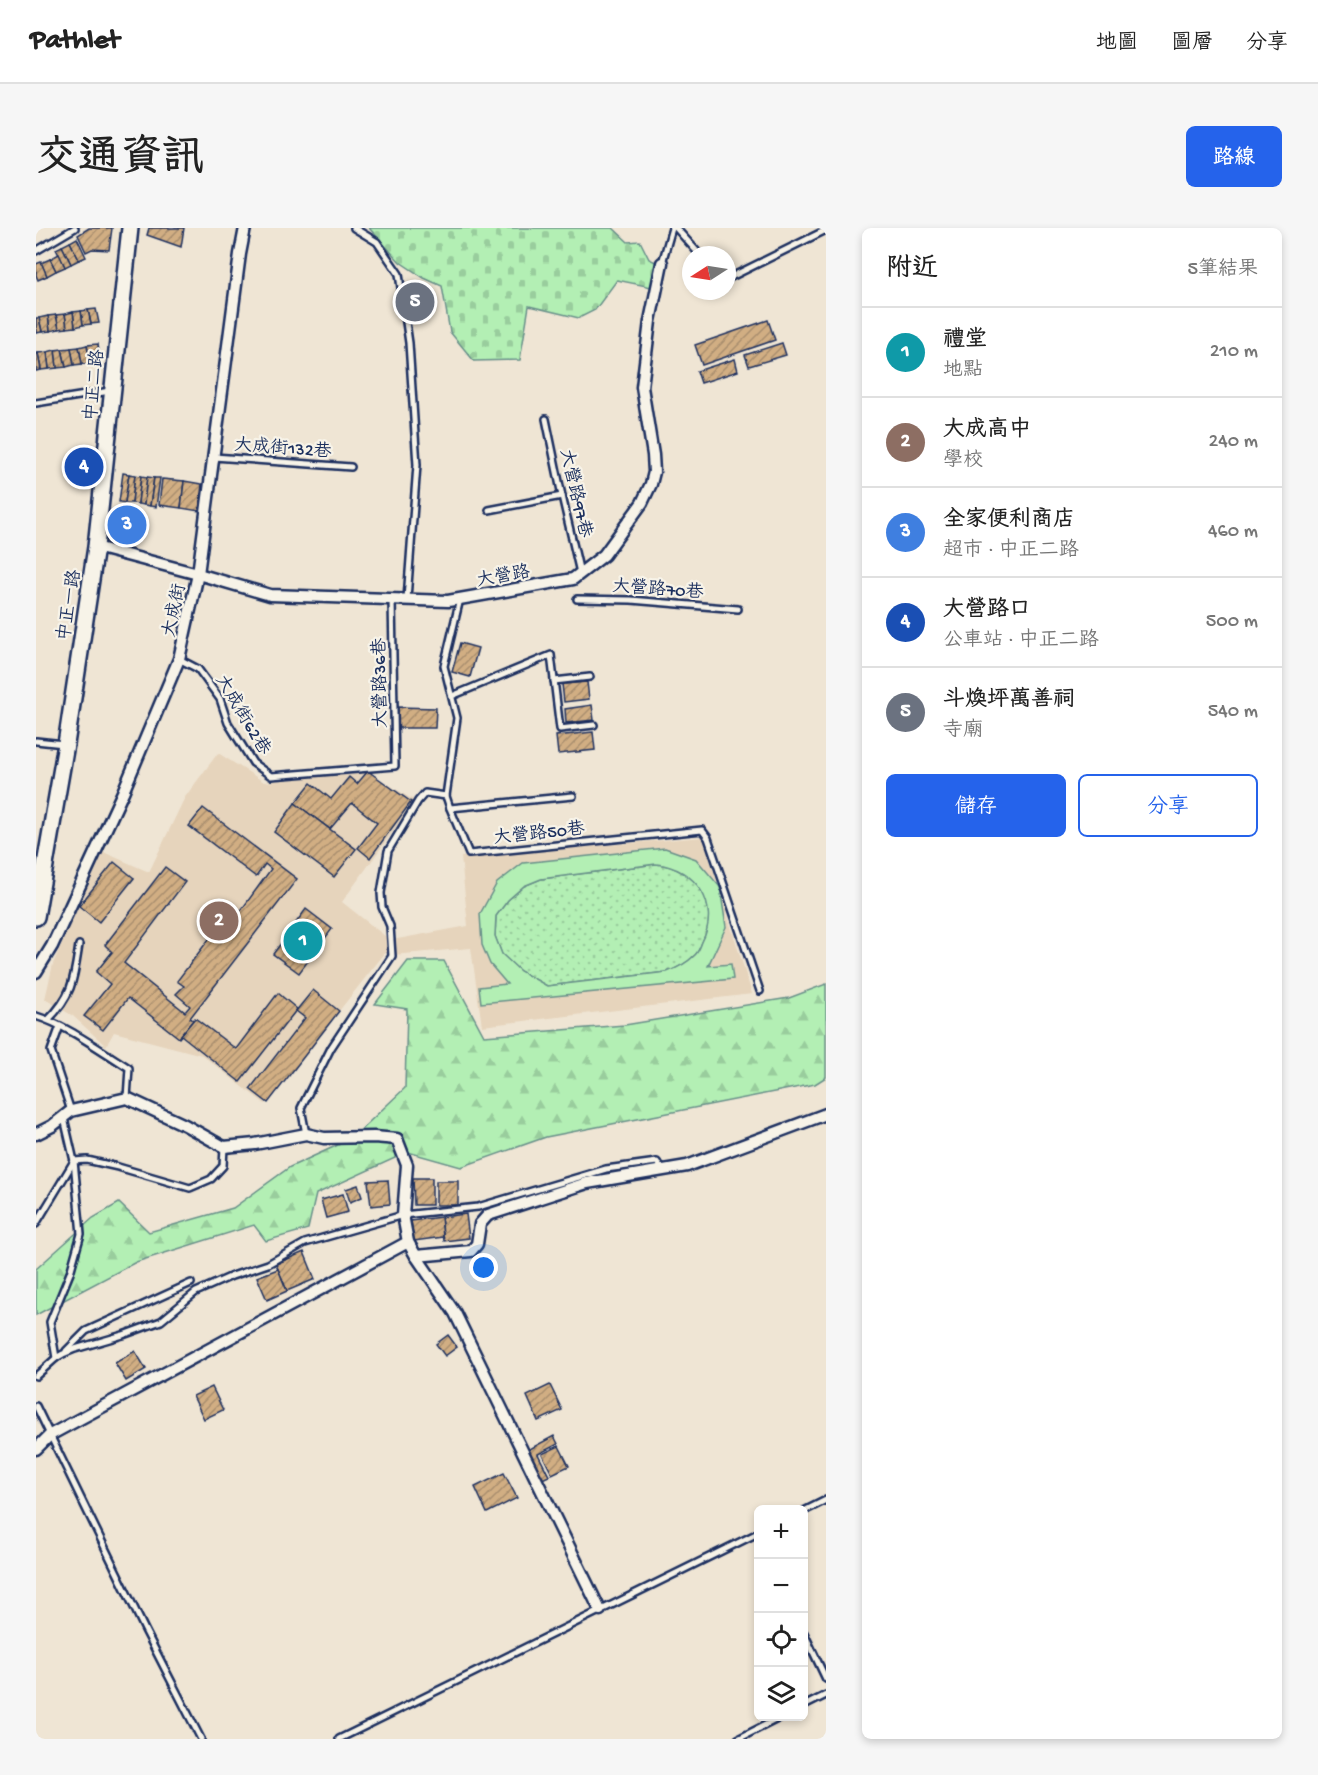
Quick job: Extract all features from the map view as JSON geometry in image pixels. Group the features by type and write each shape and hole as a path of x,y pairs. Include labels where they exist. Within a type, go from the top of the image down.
{"main road":[{"name":"中正二路","path":"96,547 130,228"},
{"name":"中正一路","path":"36,917 66,744 96,547"}],"street":[{"name":"大成街","path":"36,972 52,946 123,792 179,659 198,574 245,228"},
{"name":"大營路","path":"96,547 270,595 448,601 573,579 604,555 642,503 654,472 642,387 650,321 662,263"},
{"path":"36,1134 68,1114 127,1098 185,1125 224,1147 255,1144 306,1134 324,1138 398,1139 407,1164 404,1215 408,1242 455,1313 600,1610"},
{"path":"416,1256 471,1251 477,1244 480,1224 488,1215 587,1183 687,1166 826,1114"},
{"path":"36,1449 50,1435 408,1242"}],"lane":[{"path":"36,251 75,228"},
{"path":"354,228 377,242 399,274 409,343 417,465 407,600"},
{"path":"662,263 674,228 691,246"},
{"path":"736,275 826,230"},
{"path":"36,403 111,390"},
{"name":"大營路97巷","path":"546,419 580,574"},
{"name":"大成街132巷","path":"213,457 351,467"},
{"path":"489,510 562,496"},
{"name":"大營路50巷","path":"460,599 444,666 457,718 446,795 469,854 702,830 708,838 760,992"},
{"name":"大營路70巷","path":"577,599 631,600 738,609"},
{"name":"大營路36巷","path":"392,600 395,766"},
{"path":"452,696 551,655 560,729 594,725"},
{"name":"大成街62巷","path":"179,659 198,669 220,699 228,723 253,764 271,776 395,766"},
{"path":"554,681 590,677"},
{"path":"36,741 66,744"},
{"path":"306,1134 302,1108 331,1048 392,956 390,926 382,907 381,893 388,851 425,793 446,795"},
{"path":"450,808 573,796"},
{"path":"48,1020 60,1008 73,983 79,945"},
{"path":"36,1016 60,1026 129,1068 127,1098"},
{"path":"56,1358 50,1322 70,1274 81,1234 68,1114 51,1051 60,1026"},
{"path":"74,1161 87,1160 118,1167 190,1188 211,1179 223,1166 224,1147"},
{"path":"36,1224 74,1161"},
{"path":"36,1376 56,1358 75,1348 123,1335 161,1321 196,1292 232,1276 268,1264 305,1243 404,1215 488,1204 606,1169 657,1162 662,1171"},
{"path":"63,1354 86,1331 191,1283"},
{"path":"36,1406 201,1739"},
{"path":"808,1509 826,1500"},
{"path":"339,1739 754,1535"},
{"path":"808,1641 826,1679"},
{"path":"808,1704 826,1695"},
{"path":"738,1739 773,1721"}],"shaded area":[{"path":"218,753 264,782 367,771 415,801 342,902 390,940 391,954 385,953 265,1104 202,1055 114,1032 106,1046 73,1016 45,999 53,964 101,851 149,872 185,797"},
{"path":"703,837 752,994 482,1026 471,948 393,955 392,940 468,926 461,857"}],"green space":[{"path":"369,228 613,228 628,242 640,241 649,259 658,263 651,287 617,280 595,310 579,318 529,306 520,360 474,361 450,332 442,286 424,278 400,262"},
{"path":"665,848 696,859 720,887 726,927 708,966 731,964 733,979 481,1003 479,987 507,984 490,964 482,945 480,914 497,883 523,863","holes":["656,864 683,873 701,891 708,915 707,928 698,950 692,958 679,967 667,972 547,986 520,971 502,954 495,936 496,916 508,900 524,886 541,879"]},
{"path":"656,864 683,873 702,891 707,902 709,915 701,946 695,955 682,965 667,972 547,986 520,971 502,955 495,936 496,916 508,900 524,886 541,879"},
{"path":"408,961 444,961 484,1036 625,1025 789,998 826,984 826,1077 815,1084 546,1137 461,1167 408,1152 316,1194 308,1229 266,1241 254,1225 136,1262 36,1315 36,1269 93,1218 119,1203 149,1232 233,1208 290,1167 351,1139 405,1088 407,1009 375,1004"}],"building":[{"path":"89,228 112,228 109,250 92,249 86,252 78,235"},
{"path":"149,228 184,228 181,247 147,235"},
{"path":"77,238 86,257 79,260 70,242"},
{"path":"70,242 79,260 71,264 62,246"},
{"path":"62,246 71,264 65,267 56,249"},
{"path":"59,254 65,267 56,271 50,259"},
{"path":"50,259 56,271 47,276 41,263"},
{"path":"41,262 47,276 38,280 36,264"},
{"path":"96,309 99,323 91,324 88,310"},
{"path":"88,310 91,324 83,325 81,311"},
{"path":"81,311 83,325 75,327 73,312"},
{"path":"73,312 75,327 67,328 65,314"},
{"path":"65,314 67,328 59,329 56,315"},
{"path":"56,315 59,329 50,331 48,316"},
{"path":"48,316 50,331 42,332 39,318"},
{"path":"36,318 39,318 42,332 36,333"},
{"path":"768,320 775,340 702,365 695,345"},
{"path":"782,343 786,355 749,366 745,355"},
{"path":"98,344 100,361 90,363 87,345"},
{"path":"87,345 90,363 82,364 79,347"},
{"path":"79,347 82,364 74,365 71,348"},
{"path":"71,348 74,365 66,367 62,349"},
{"path":"62,349 66,367 57,368 55,350"},
{"path":"55,350 57,368 49,369 47,352"},
{"path":"47,352 49,369 41,370 38,353"},
{"path":"36,353 38,353 41,370 36,371"},
{"path":"735,359 738,371 701,383 697,371"},
{"path":"123,473 129,474 125,503 119,502"},
{"path":"129,474 135,475 132,503 125,503"},
{"path":"135,475 141,476 138,504 132,503"},
{"path":"141,476 147,477 144,505 138,504"},
{"path":"147,477 154,478 150,506 144,505"},
{"path":"154,478 160,478 156,507 150,506"},
{"path":"162,479 184,481 181,508 159,505"},
{"path":"184,481 202,484 199,511 181,508"},
{"path":"460,643 478,648 470,677 452,672"},
{"path":"587,682 589,699 564,702 562,684"},
{"path":"592,705 594,720 566,723 565,709"},
{"path":"397,707 436,708 435,728 397,728"},
{"path":"593,732 595,750 558,754 556,736"},
{"path":"368,771 411,802 370,858 358,848 377,823 352,803 330,829 295,803 311,783 331,799 349,777 357,784"},
{"path":"295,803 356,849 334,877 274,832"},
{"path":"203,808 297,879 190,1018 193,1020 179,1038 128,998 103,1030 84,1016 110,984 96,972 112,952 105,945 165,867 185,882 124,963 185,1012 190,1006 176,994 184,986 177,981 225,918 232,923 271,869 265,864 256,877 189,826"},
{"path":"114,862 134,878 99,922 79,906"},
{"path":"306,909 332,929 299,973 273,954"},
{"path":"313,990 339,1011 268,1103 250,1089 305,1018 296,1011"},
{"path":"278,993 297,1009 240,1082 181,1035 195,1018 236,1049"},
{"path":"413,1178 432,1178 432,1205 414,1205"},
{"path":"388,1180 390,1204 371,1206 368,1181"},
{"path":"436,1181 458,1181 458,1205 436,1205"},
{"path":"358,1185 362,1197 350,1202 346,1189"},
{"path":"343,1194 348,1212 326,1218 321,1200"},
{"path":"466,1214 469,1238 444,1241 441,1217"},
{"path":"441,1217 443,1237 414,1241 411,1221"},
{"path":"304,1252 315,1279 287,1291 276,1264"},
{"path":"278,1269 287,1291 267,1300 257,1277"},
{"path":"448,1335 457,1347 445,1356 436,1344"},
{"path":"135,1351 146,1369 126,1381 115,1363"},
{"path":"550,1385 562,1410 538,1421 527,1396"},
{"path":"212,1387 223,1410 204,1419 193,1396"},
{"path":"554,1436 558,1444 538,1454 549,1476 538,1481 524,1452"},
{"path":"559,1446 569,1466 552,1474 542,1454"},
{"path":"504,1473 517,1498 487,1513 475,1487"}],"place":[{"name":"斗煥坪萬善祠","path":"415,302"},
{"name":"大營路口","path":"84,467"},
{"name":"全家便利商店","path":"127,525"},
{"name":"大成高中","path":"219,921"},
{"name":"禮堂","path":"303,941"}]}
